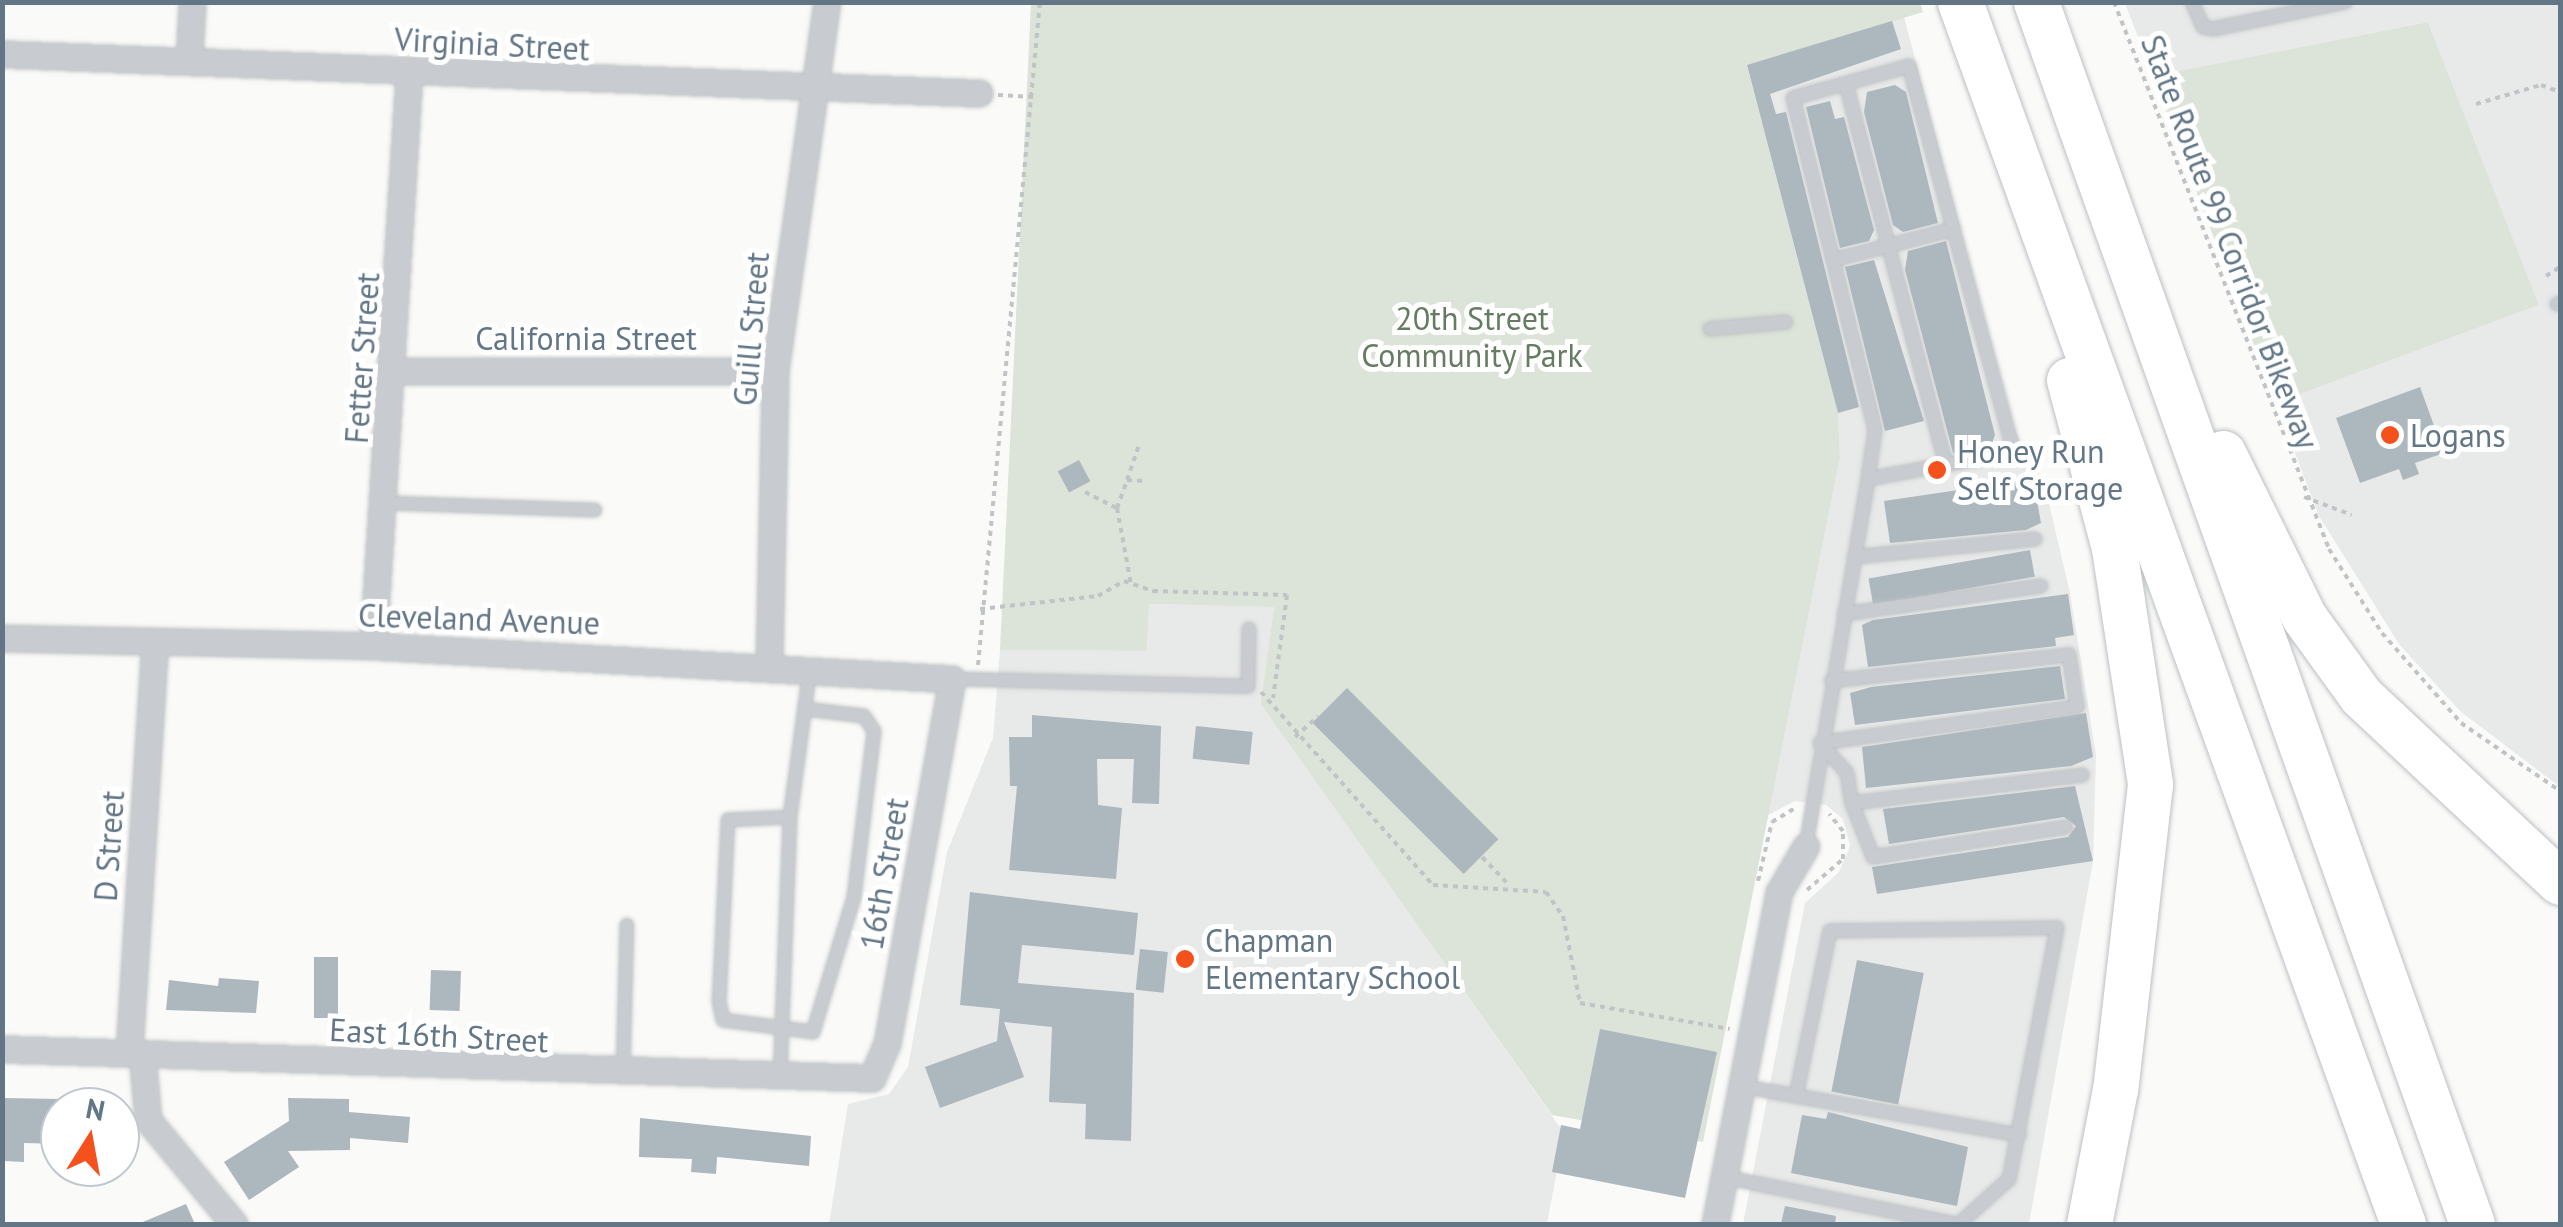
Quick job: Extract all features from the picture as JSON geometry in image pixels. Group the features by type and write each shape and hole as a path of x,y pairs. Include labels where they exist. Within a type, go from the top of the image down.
{"highway":[{"path":"1960,2 2403,1224"},
{"path":"2036,2 2135,270 2472,1224"},
{"path":"2036,212 2046,293 2121,585 2150,784 2115,1089 2089,1224"},
{"path":"2135,270 2304,617 2360,696 2428,766 2560,882"}],"street":[{"path":"188,60 192,2"},
{"name":"Guill Street","path":"769,664 776,370 810,90 827,2"},
{"name":"Virginia Street","path":"2,54 188,60 409,74 979,93"},
{"name":"Fetter Street","path":"374,646 396,371 409,74"},
{"name":"California Street","path":"396,371 776,370"},
{"name":"Cleveland Avenue","path":"2,638 374,646 769,664 965,679"},
{"name":"D Street","path":"155,644 135,1052 148,1120 234,1224"},
{"name":"16th Street","path":"872,1078 886,1043 965,679"},
{"path":"1715,1224 1779,892 1806,846"},
{"name":"East 16th Street","path":"2,1049 623,1076 872,1078"}],"lane":[{"path":"2192,2 2203,28 2213,29 2345,2"},
{"path":"1806,846 1820,742 1875,430 1793,98 1909,66 2014,452 1868,479"},
{"path":"1846,84 1946,465"},
{"path":"1833,260 1954,229"},
{"path":"1710,329 1786,322"},
{"path":"385,502 595,510"},
{"path":"1854,557 2035,539"},
{"path":"1844,614 2041,586"},
{"path":"965,679 1248,686 1249,629"},
{"path":"1820,742 2077,707 2069,655 1831,682"},
{"path":"780,1079 778,1030 790,817 810,668"},
{"path":"790,817 734,813 724,864 723,1020 778,1030 821,1026 854,897 874,731 864,716 805,709"},
{"path":"1820,742 1847,772 1852,803 1873,857 2066,826"},
{"path":"1852,803 2082,775"},
{"path":"623,1076 627,925"},
{"path":"1724,1177 1958,1224 2009,1179 2057,928 1830,930 1796,1096"},
{"path":"1741,1086 2020,1136"}],"path":[{"path":"965,679 980,609 1034,97 1040,2"},
{"name":"State Route 99 Corridor Bikeway","path":"2114,2 2304,497 2353,591 2412,670 2461,723 2560,792"},
{"path":"2476,104 2541,85 2560,92"},
{"path":"979,93 1034,97"},
{"path":"2546,276 2560,267"},
{"path":"1131,584 1117,508 1139,446"},
{"path":"1127,480 1144,481"},
{"path":"1085,492 1117,508"},
{"name":"State Route 99 Corridor Bikeway","path":"2304,497 2352,515"},
{"path":"980,609 1020,612 1131,584 1286,596 1273,698 1295,737 1432,885 1508,884 1557,903 1580,1002 1729,1029"},
{"path":"1295,737 1318,716"},
{"path":"1482,856 1508,884"}],"shaded area":[{"path":"2125,3 2560,3 2560,787 2460,711 2399,644 2319,516 2276,403 2539,305 2428,22 2153,76"},
{"name":"Honey Run Self Storage","path":"1904,17 2013,428 2044,482 2070,593 2096,755 2093,861 2029,1224 1743,1224 1805,903 1839,872 1850,846 1843,819 1826,805 1795,801 1768,815 1840,457 1838,413 1747,65"},
{"name":"Chapman Elementary School","path":"1149,604 1274,607 1262,704 1564,1133 1547,1224 829,1224 848,1104 889,1094 908,1067 947,852 993,738 1000,650 1147,651"}],"green space":[{"name":"20th Street Community Park","path":"1031,3 1920,3 1923,12 1747,66 1838,413 1840,457 1703,1142 1552,1115 1261,704 1274,607 1149,604 1147,651 1000,650"},
{"path":"2428,22 2539,305 2276,403 2153,76"}],"building":[{"path":"1892,21 1901,49 1770,94 1776,114 1786,112 1859,407 1838,413 1747,65"},
{"path":"1895,85 1906,92 1938,223 1903,232 1893,225 1864,112 1867,92"},
{"path":"1830,101 1835,119 1844,117 1874,230 1869,241 1840,248 1806,107"},
{"path":"1946,241 1995,435 1991,446 1953,453 1905,270 1908,251"},
{"path":"1874,260 1924,421 1885,431 1845,267"},
{"name":"Logans","path":"2420,387 2444,453 2415,463 2419,474 2403,480 2399,469 2360,483 2336,418"},
{"path":"1079,460 1090,481 1069,492 1058,471"},
{"path":"2033,479 2041,523 2026,530 1890,543 1884,501"},
{"path":"2030,550 2035,577 1873,605 1868,578"},
{"path":"2068,594 2074,635 2055,638 2056,646 1868,667 1862,625 1873,620"},
{"path":"2060,666 2065,699 1855,725 1850,693 1871,687"},
{"path":"1347,688 1498,839 1464,874 1312,723"},
{"path":"2086,713 2093,757 2071,766 1866,788 1862,747"},
{"path":"1032,715 1161,726 1159,804 1132,803 1134,759 1097,759 1098,805 1122,808 1116,879 1009,870 1017,786 1010,786 1009,737 1032,737"},
{"path":"1196,726 1253,732 1249,765 1193,759"},
{"path":"2075,786 2093,861 1877,894 1872,867 2068,837 2076,826 2064,817 1889,844 1883,809"},
{"path":"970,892 1138,913 1134,955 1022,945 1018,983 1134,993 1131,1141 1085,1139 1086,1104 1049,1102 1052,1027 1004,1022 1024,1077 940,1108 925,1067 997,1041 1000,1009 960,1005"},
{"path":"1140,949 1168,952 1164,993 1136,990"},
{"path":"314,957 338,957 338,1018 314,1018"},
{"path":"1857,960 1924,973 1898,1105 1831,1092"},
{"path":"431,970 461,971 460,1011 430,1010"},
{"path":"219,978 259,981 256,1013 166,1010 169,980 218,986"},
{"path":"1600,1029 1717,1052 1685,1198 1552,1172 1561,1125 1580,1129"},
{"path":"2,1098 40,1099 40,1143 24,1143 24,1162 4,1161"},
{"path":"288,1098 349,1099 349,1112 410,1117 408,1143 350,1138 350,1150 288,1151 299,1167 249,1200 224,1162 289,1121"},
{"path":"1828,1112 1968,1147 1957,1206 1791,1173 1802,1115 1826,1119"},
{"path":"640,1118 811,1136 809,1166 717,1157 716,1174 691,1172 692,1159 639,1157"},
{"path":"186,1204 195,1224 138,1224"},
{"path":"1785,1206 1836,1216 1835,1224 1781,1224"}],"place":[{"name":"Logans","path":"2390,435"},
{"name":"Honey Run Self Storage","path":"1937,470"},
{"name":"Chapman Elementary School","path":"1185,959"}]}
